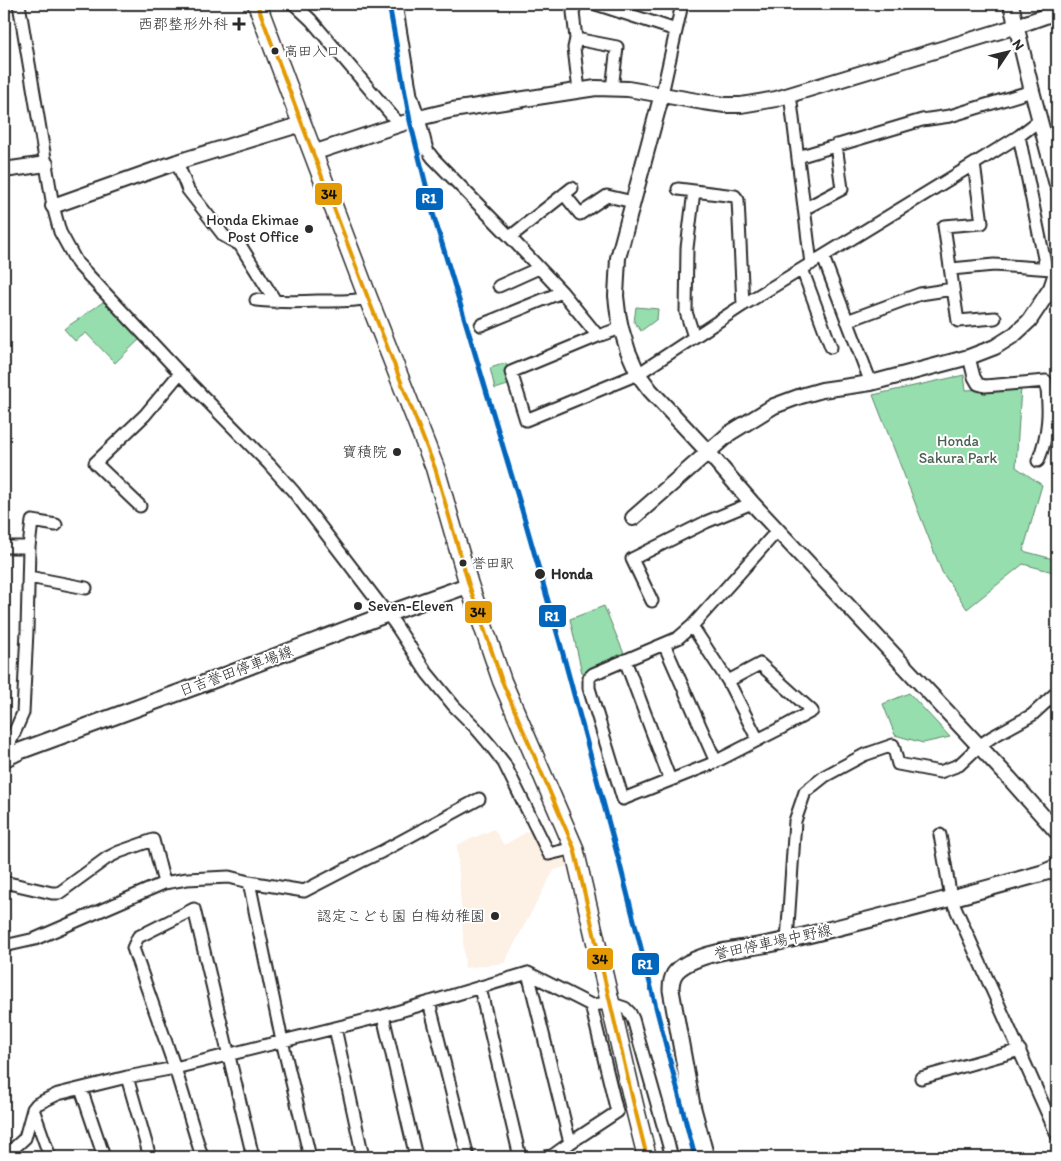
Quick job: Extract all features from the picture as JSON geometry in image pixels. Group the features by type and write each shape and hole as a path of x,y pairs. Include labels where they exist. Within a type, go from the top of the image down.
{"main road":[{"path":"258,4 368,298 435,468 469,585 502,682 574,848 647,1157"},
{"name":"日吉誉田停車場線","path":"5,758 20,750 469,585"},
{"name":"誉田停車場中野線","path":"706,1157 692,1105 672,990 671,980 674,973 680,967 704,957 787,940 1044,873 1057,867"}],"street":[{"path":"19,4 53,206 60,232 77,263 294,492 396,624 427,673 504,763 549,854 574,848"},
{"path":"294,4 311,20 399,124"},
{"path":"396,4 411,95 427,150 562,292 598,336"},
{"path":"576,4 573,12 576,39 574,48 579,91"},
{"path":"596,4 676,30"},
{"path":"682,4 662,94 618,258 616,296 621,328 628,352 638,374 650,390 708,452 752,503 1057,832"},
{"path":"1011,4 1032,91 1057,181"},
{"path":"313,153 399,124 452,110 596,88 628,89 725,105 740,105 776,99 1017,26 1057,12"},
{"path":"576,39 617,47 612,88"},
{"path":"798,157 922,120 950,116 1032,91"},
{"path":"790,94 804,209 807,267 831,347"},
{"path":"621,328 511,372 526,420 638,374 743,305 1019,136 1040,120"},
{"path":"53,206 177,162 302,124"},
{"path":"633,518 730,433 774,406 822,390 871,383 969,357 995,347 1014,335 1029,321 1051,288 1054,269 1019,136"},
{"path":"804,209 842,189 836,145"},
{"path":"177,162 188,190 224,236 240,245 276,302"},
{"path":"4,170 46,164"},
{"path":"974,164 982,223 944,226 958,322 995,318"},
{"path":"678,189 735,196 738,200 743,305"},
{"path":"510,237 568,191 580,214 607,196 633,202"},
{"path":"694,191 687,248 686,312 694,337"},
{"path":"823,257 871,383"},
{"path":"951,269 994,265 1054,269"},
{"path":"499,286 539,268"},
{"path":"848,321 920,294 953,289"},
{"path":"481,325 562,292"},
{"path":"256,300 276,302 356,301 368,298"},
{"path":"969,357 974,377 978,384 985,386 1046,381 1049,403 1048,422 1043,448 1038,461"},
{"path":"140,506 95,463 145,415 180,372"},
{"path":"652,601 632,559 706,522 752,503"},
{"path":"5,758 8,747 24,713 29,547 32,521 56,525"},
{"path":"728,681 760,664 812,711 716,762 623,799 589,688 589,678 593,674 678,638 692,626 778,530"},
{"path":"4,547 29,547"},
{"path":"29,577 86,588"},
{"path":"692,626 728,681 758,740"},
{"path":"664,644 716,762"},
{"path":"625,660 670,780"},
{"path":"787,940 795,821 805,792 825,776 864,755 894,745 898,764 940,772 959,765 979,746 992,737 1032,715 1057,692"},
{"path":"4,946 35,939 164,883 207,877 229,877 304,891 479,799"},
{"path":"940,834 951,898 1057,1135"},
{"path":"4,882 59,893 106,858 153,840 164,883"},
{"path":"248,882 282,1041 310,1157"},
{"path":"202,1157 175,1068 133,948 138,937 194,909 254,1157"},
{"path":"4,1155 25,1138 33,1109 37,1104 58,1094 127,1077 175,1068 383,1016 528,973 591,1005 610,1003 625,1008 630,1013 672,1157"},
{"path":"528,973 570,1143"},
{"path":"480,988 520,1157"},
{"path":"429,1002 468,1157"},
{"path":"545,1157 552,1156 617,1112 591,1005"},
{"path":"383,1016 416,1157"},
{"path":"335,1028 363,1157"},
{"path":"921,1078 1020,1050"},
{"path":"127,1077 150,1157"},
{"path":"82,1088 104,1157"},
{"path":"33,1109 50,1157"}],"shaded area":[{"name":"認定こども園 白梅幼稚園","path":"494,829 504,845 532,829 546,857 568,851 572,865 554,870 504,963 465,968 457,845"}],"green space":[{"path":"106,300 142,337 115,363 86,333 75,341 64,329"},
{"path":"636,307 658,309 657,319 641,331 634,322"},
{"path":"506,363 511,384 495,389 490,368"},
{"name":"Honda Sakura Park","path":"964,375 966,390 1021,387 1016,467 1042,485 1023,551 1057,560 1057,573 1023,564 967,609 942,572 873,395"},
{"path":"604,606 625,656 582,673 570,619"},
{"path":"909,693 950,737 923,743 895,735 883,704"}],"transit line":[{"name":"34","path":"257,4 368,298 435,468 469,585 502,681 574,848 647,1157"},
{"name":"R1","path":"389,4 410,121 434,217 560,643 618,857 695,1157"}],"place":[{"name":"西郡整形外科","path":"239,24"},
{"name":"高田入口","path":"275,51"},
{"name":"Honda Ekimae Post Office","path":"309,229"},
{"name":"寶積院","path":"397,452"},
{"name":"誉田駅","path":"463,563"},
{"name":"Honda","path":"540,574"},
{"name":"Seven-Eleven","path":"358,606"},
{"name":"認定こども園 白梅幼稚園","path":"495,916"}]}
